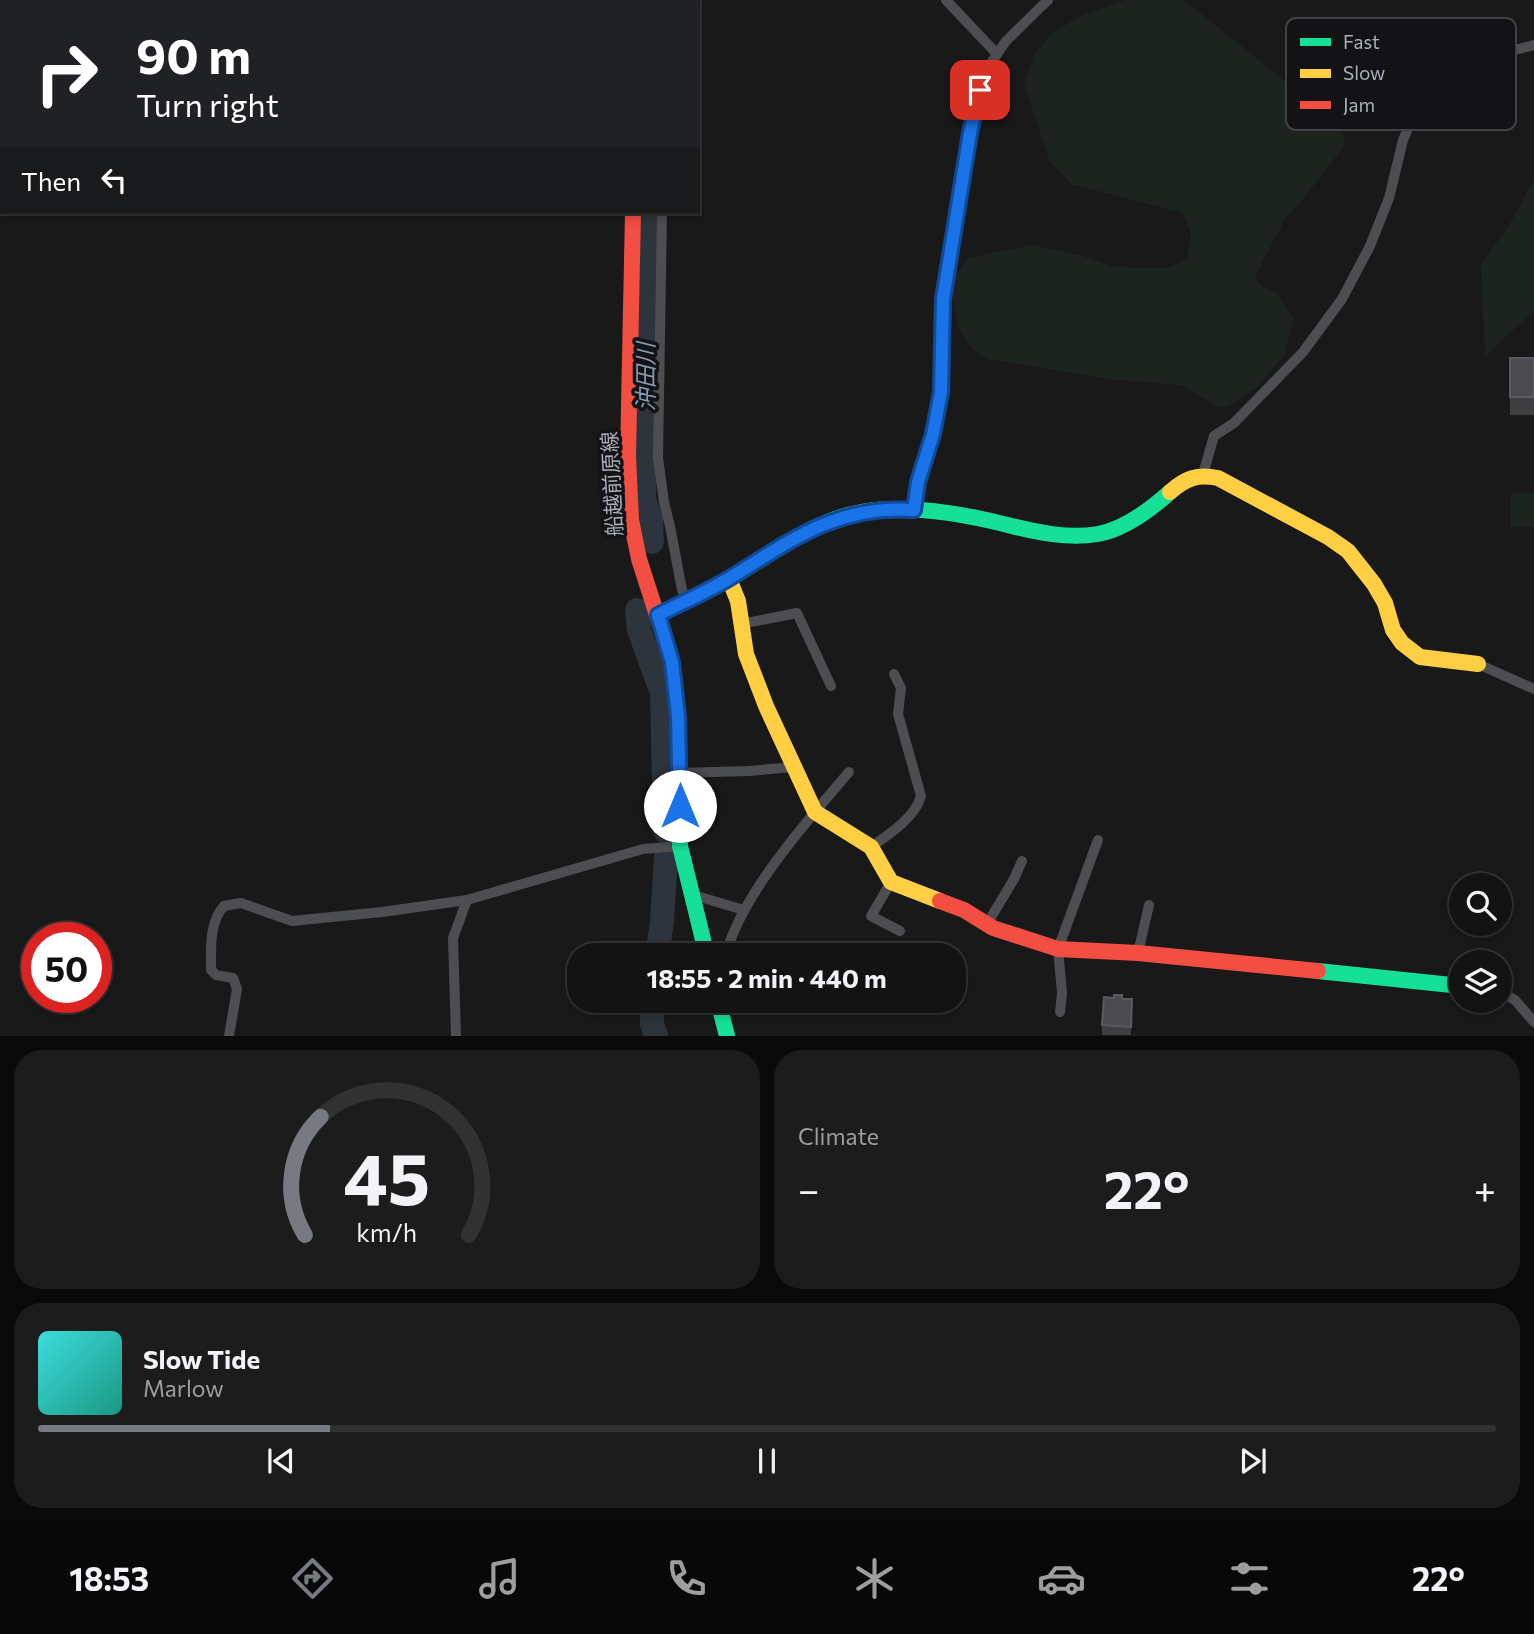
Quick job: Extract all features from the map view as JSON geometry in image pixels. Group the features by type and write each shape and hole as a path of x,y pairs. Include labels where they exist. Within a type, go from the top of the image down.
{"street":[{"path":"946,0 997,54"},
{"path":"914,510 918,482 933,434 941,392 943,299 970,133 980,90 987,69 1006,41 1048,0"},
{"path":"1516,50 1534,45"},
{"path":"1203,474 1214,436 1234,423 1303,352 1342,299 1370,246 1388,198 1408,130"},
{"name":"船越前原線","path":"633,214 629,503 635,542 672,662 678,717 680,846 703,943"},
{"path":"662,214 658,458 682,590 687,599"},
{"path":"658,615 729,579 793,538 860,512 914,510 949,513 1083,536 1115,528 1140,517 1179,483 1190,476 1203,474 1219,478 1328,537 1348,551 1374,584 1402,643 1420,657 1478,664 1534,689"},
{"path":"729,579 738,601 746,654 815,812 871,847 891,882 964,911 987,924 1058,950 1139,953 1449,985"},
{"path":"741,624 796,612 831,687"},
{"path":"871,847 892,832 919,804 922,796 900,723 898,714 901,688 894,674"},
{"path":"680,773 794,767"},
{"path":"730,943 744,910 815,812 849,772"},
{"path":"1060,1012 1062,993 1058,950 1098,840"},
{"path":"229,1035 237,989 233,978 216,975 211,970 212,937 217,913 224,906 242,904 292,921 371,914 467,900 643,849 680,846"},
{"path":"987,924 1022,861"},
{"path":"891,882 871,916 900,931"},
{"path":"690,894 744,910"},
{"path":"456,1035 453,938 467,900"},
{"path":"1139,953 1149,905"},
{"path":"1062,993 1072,1009"},
{"path":"1512,998 1534,1022"},
{"path":"721,1013 727,1035"}],"shaded area":[{"path":"1125,0 1184,0 1286,82 1286,130 1342,130 1345,145 1286,217 1255,277 1260,285 1276,292 1294,319 1284,356 1256,388 1228,406 1218,407 1181,385 1107,379 987,359 972,349 959,330 952,296 954,276 968,258 1032,245 1083,256 1115,267 1169,268 1187,259 1191,235 1183,213 1071,184 1050,162 1024,84 1034,55 1052,33 1083,15"},
{"path":"1534,179 1534,311 1485,356 1481,264 1508,227"},
{"path":"1511,493 1534,493 1534,527 1511,527"}],"building":[{"path":"1510,358 1534,358 1534,397 1510,397"},
{"path":"1114,995 1122,995 1122,999 1132,999 1131,1027 1102,1025 1104,997 1114,998"}],"waterway":[{"name":"沖田川","path":"647,214 644,499 651,519 652,542"},
{"name":"沖田川","path":"637,610 639,630 662,693 665,831"},
{"name":"沖田川","path":"659,943 666,857"},
{"name":"沖田川","path":"652,1013 656,1036"}],"traffic: fast":[{"path":"658,615 729,579 792,539 843,516 891,509 937,511 1040,532 1083,536 1098,534 1127,523 1146,512 1170,492"},
{"path":"679,752 680,846 704,943"},
{"path":"1318,971 1449,985"},
{"path":"721,1013 727,1036"}],"traffic: slow":[{"path":"1170,492 1192,478 1218,478 1328,537 1348,551 1374,584 1385,603 1393,630 1402,643 1420,657 1478,664"},
{"path":"729,579 738,601 746,654 766,706 815,812 871,847 891,882 940,901"}],"traffic: jam":[{"path":"633,214 628,456 631,520 639,559 672,662 679,752"},
{"path":"940,901 964,910 993,928 1058,949 1138,953 1318,971"}],"route":[{"path":"680,806 678,717 672,662 658,615 729,579 793,538 824,524 860,512 914,510 918,482 933,434 941,392 943,299 970,133 980,90"}]}
